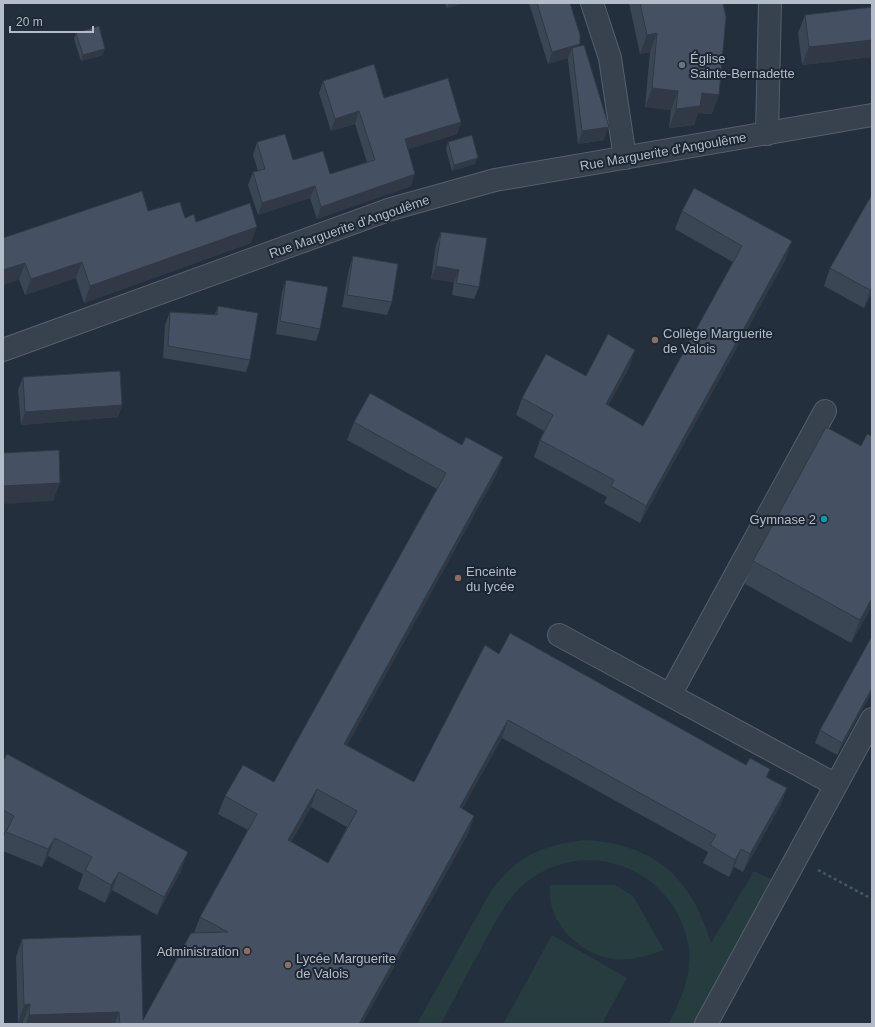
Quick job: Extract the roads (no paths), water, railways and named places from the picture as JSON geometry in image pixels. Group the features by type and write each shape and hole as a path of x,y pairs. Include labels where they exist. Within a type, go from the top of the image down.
{"street":[{"path":"592,3 610,58 625,158"},
{"path":"767,134 770,3"},
{"name":"Rue Marguerite d'Angoulême","path":"3,350 391,209 495,180 872,115"},
{"path":"670,695 825,411"},
{"path":"559,635 836,785"},
{"path":"706,1024 872,719"}],"place":[{"name":"Église Sainte-Bernadette","path":"682,65"},
{"name":"Collège Marguerite de Valois","path":"655,340"},
{"name":"Gymnase 2","path":"824,519"},
{"name":"Enceinte du lycée","path":"458,578"},
{"name":"Administration","path":"247,951"},
{"name":"Lycée Marguerite de Valois","path":"288,965"}]}
